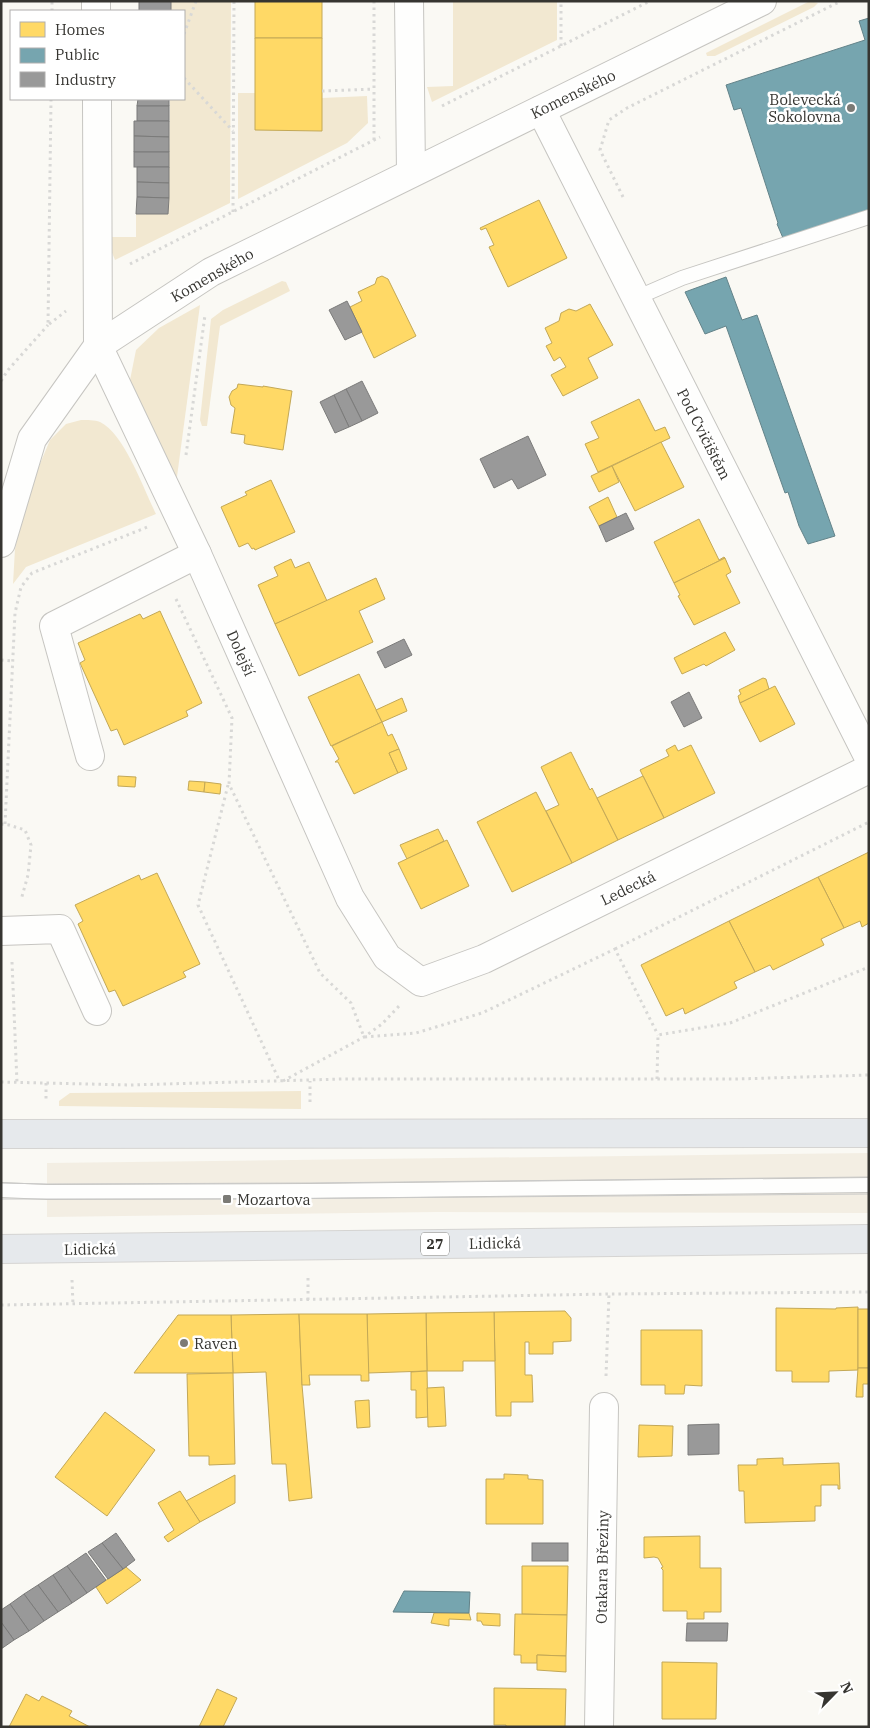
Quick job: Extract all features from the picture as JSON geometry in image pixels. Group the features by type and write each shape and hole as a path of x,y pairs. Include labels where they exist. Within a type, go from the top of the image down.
{"main road":[{"path":"1,1134 869,1133"},
{"name":"Lidická","path":"1,1249 869,1239"}],"street":[{"path":"409,1 410,173"},
{"name":"Komenského","path":"1,543 32,439 98,346 211,272 541,110 735,8 762,1"},
{"path":"97,100 98,346"},
{"name":"Pod Cvičištěm","path":"541,110 869,758"},
{"name":"Dolejší","path":"98,346 197,554 350,898 387,957 421,982"},
{"path":"90,756 54,626 197,554"},
{"name":"Ledecká","path":"421,982 484,959 869,769"},
{"path":"6,931 60,929 97,1011"},
{"name":"Otakara Březiny","path":"599,1727 604,1407"}],"lane":[{"path":"636,298 682,278 869,216"},
{"path":"1,1190 47,1192 309,1191 869,1186"}],"path":[{"path":"185,31 196,1"},
{"path":"233,212 234,1"},
{"path":"374,1 374,140"},
{"path":"561,1 561,46"},
{"path":"1,381 8,370 48,325 124,267 650,1"},
{"path":"626,203 600,150 609,120 627,108 841,1"},
{"path":"185,79 234,132"},
{"path":"322,91 410,87"},
{"path":"48,325 51,100"},
{"path":"186,457 211,272"},
{"path":"17,1083 6,931 28,875 31,845 25,830 3,824 15,613 21,587 32,573 178,515"},
{"path":"163,571 232,718"},
{"path":"1,660 13,661"},
{"path":"228,784 198,905 280,1082"},
{"path":"615,949 869,822"},
{"path":"657,1079 658,1035 730,1022 869,967"},
{"path":"280,1082 364,1037 382,1024 421,982"},
{"path":"1,1082 130,1085 343,1080 737,1079 869,1075"},
{"path":"1,1305 609,1294 869,1292"},
{"path":"604,1407 609,1294"}],"shaded area":[{"path":"171,1 231,1 230,203 115,260 108,237 136,237 136,214 168,214 170,100 185,100 185,10 171,10"},
{"path":"453,1 557,1 557,40 432,102 427,87 453,86"},
{"path":"810,1 818,3 814,7 715,56 707,56 706,53"},
{"path":"238,93 255,93 256,130 322,131 322,98 367,96 368,123 347,143 238,199"},
{"path":"282,281 286,282 290,291 220,326 207,426 202,426 200,420 211,319 223,310"},
{"path":"200,305 176,484 141,411 130,380 136,350 159,328"},
{"path":"81,420 100,422 109,428 117,438 132,463 156,514 26,567 13,584 15,549 26,497 50,440 66,424"},
{"path":"301,1091 301,1109 59,1106 59,1101 70,1093"},
{"path":"869,1153 869,1213 437,1212 47,1217 47,1163"}],"building: Homes":[{"path":"255,1 322,1 322,38 255,38"},
{"path":"255,38 322,38 322,131 255,130"},
{"path":"539,200 567,258 508,287 489,247 494,245 486,228 481,230 480,228"},
{"path":"382,276 388,279 416,336 374,358 350,307 362,301 358,292 375,284 377,278"},
{"path":"590,304 613,345 588,358 598,378 563,396 551,375 566,367 560,357 554,361 546,346 552,343 545,328 559,321 561,313 569,309 576,311"},
{"path":"238,384 292,391 283,450 246,444 244,443 245,435 231,433 235,408 231,405 229,397"},
{"path":"639,399 655,431 665,427 670,438 598,472 585,444 599,438 591,422"},
{"path":"661,442 684,487 635,511 612,466"},
{"path":"612,466 619,482 599,492 591,476"},
{"path":"271,480 295,532 255,550 248,543 239,547 221,507 247,495 245,492"},
{"path":"608,497 617,517 599,526 589,507"},
{"path":"699,519 719,560 725,558 674,583 654,542"},
{"path":"725,558 731,572 726,575 740,603 694,625 678,596 680,595 674,583"},
{"path":"291,559 295,568 309,562 327,601 275,624 258,585 278,576 274,567"},
{"path":"376,578 385,599 359,611 373,642 299,676 275,624"},
{"path":"160,611 202,703 186,711 188,716 124,745 117,729 111,731 80,663 85,660 78,643 140,614 143,619"},
{"path":"725,632 735,650 706,666 704,664 682,674 674,658"},
{"path":"359,674 382,722 331,746 308,697"},
{"path":"763,678 766,679 769,689 740,703 738,696 741,694 739,690"},
{"path":"775,686 795,724 760,742 740,703"},
{"path":"402,698 407,711 382,722 376,710"},
{"path":"382,722 388,736 392,734 399,749 389,753 398,773 354,794 338,762 335,762 339,759 332,746"},
{"path":"675,745 678,751 691,745 715,793 664,818 640,770 669,756 666,750"},
{"path":"399,749 407,769 398,773 389,753"},
{"path":"571,752 590,790 592,788 618,840 572,863 546,811 559,805 541,767"},
{"path":"118,776 136,777 135,787 118,786"},
{"path":"643,776 664,818 618,840 597,798"},
{"path":"189,781 205,782 204,792 188,790"},
{"path":"205,782 221,784 220,794 204,792"},
{"path":"536,792 572,863 512,892 477,822"},
{"path":"438,829 444,841 407,859 400,845"},
{"path":"447,840 469,886 421,909 398,863"},
{"path":"869,852 869,923 862,927 860,921 844,928 818,877"},
{"path":"157,873 200,964 183,972 186,977 123,1006 115,990 109,992 78,924 83,921 75,905 139,875 141,880"},
{"path":"818,877 844,928 821,939 824,945 773,970 770,965 755,972 729,921"},
{"path":"729,921 755,972 734,982 737,988 685,1014 683,1008 666,1016 641,965"},
{"path":"858,1307 858,1370 829,1371 829,1382 792,1382 792,1371 776,1371 776,1308 836,1309"},
{"path":"858,1309 869,1309 869,1368 858,1368"},
{"path":"565,1311 571,1318 571,1341 553,1342 553,1354 529,1354 529,1342 525,1342 525,1375 532,1375 533,1402 511,1402 511,1416 496,1416 494,1312"},
{"path":"494,1312 495,1361 463,1361 463,1371 427,1371 426,1313"},
{"path":"426,1313 427,1371 368,1373 367,1314"},
{"path":"299,1314 302,1385 312,1498 289,1501 286,1464 272,1464 266,1372 233,1373 231,1315"},
{"path":"299,1314 367,1314 369,1381 361,1381 361,1375 309,1375 310,1385 302,1385"},
{"path":"178,1315 231,1315 233,1373 134,1373"},
{"path":"641,1330 702,1330 702,1386 685,1385 684,1394 665,1394 665,1385 641,1385"},
{"path":"858,1368 869,1368 869,1384 863,1384 863,1397 856,1397"},
{"path":"427,1371 428,1417 416,1418 416,1390 411,1390 411,1372"},
{"path":"233,1373 235,1464 209,1465 209,1456 189,1456 187,1374"},
{"path":"444,1387 446,1426 428,1427 427,1388"},
{"path":"369,1400 370,1427 357,1428 355,1401"},
{"path":"105,1412 155,1450 107,1516 55,1477"},
{"path":"639,1425 673,1426 672,1456 638,1457"},
{"path":"783,1458 783,1465 839,1463 840,1489 838,1489 838,1485 821,1485 821,1506 815,1506 815,1521 745,1523 744,1491 739,1491 738,1465 757,1465 757,1459"},
{"path":"504,1474 528,1475 528,1479 543,1480 543,1524 486,1524 486,1479 504,1479"},
{"path":"235,1475 235,1503 200,1522 186,1501"},
{"path":"180,1491 200,1522 168,1542 164,1537 174,1530 158,1503"},
{"path":"700,1536 700,1568 721,1568 721,1612 704,1612 704,1619 687,1619 687,1611 663,1611 663,1570 661,1568 663,1567 658,1558 644,1558 644,1537"},
{"path":"522,1566 568,1566 567,1615 522,1614"},
{"path":"126,1567 141,1580 107,1604 96,1587"},
{"path":"434,1613 469,1613 471,1620 449,1619 449,1626 431,1623"},
{"path":"477,1613 500,1614 500,1626 483,1625 481,1621 477,1621"},
{"path":"515,1614 567,1615 566,1656 537,1655 537,1663 521,1663 521,1655 514,1655"},
{"path":"537,1655 566,1656 566,1672 537,1670"},
{"path":"662,1662 717,1663 716,1719 662,1719"},
{"path":"494,1688 566,1689 565,1727 506,1727 506,1725 494,1725"},
{"path":"217,1689 237,1698 223,1727 199,1727"},
{"path":"26,1694 39,1701 42,1696 72,1711 69,1716 90,1727 9,1727"}],"building: Public":[{"path":"869,18 869,211 783,238 741,108 734,110 726,85 865,40 859,21"},
{"path":"726,277 742,320 757,315 835,536 808,544 799,526 788,492 785,493 726,326 705,334 685,292"},
{"path":"404,1591 470,1592 469,1613 393,1612"}],"building: Industry":[{"path":"139,1 171,1 171,10 139,10"},
{"path":"138,100 169,100 169,106 137,106"},
{"path":"137,106 169,106 169,121 137,121"},
{"path":"134,121 169,121 169,137 134,136"},
{"path":"134,136 169,137 169,152 134,152"},
{"path":"134,152 169,152 169,167 134,167"},
{"path":"137,167 169,167 169,183 137,182"},
{"path":"137,182 169,183 169,198 137,197"},
{"path":"137,197 169,198 168,214 136,214"},
{"path":"347,301 362,332 345,340 329,310"},
{"path":"362,381 378,413 362,421 346,389"},
{"path":"346,389 362,421 349,427 334,395"},
{"path":"334,395 349,427 335,433 320,402"},
{"path":"528,436 546,475 518,489 512,479 494,488 480,459"},
{"path":"626,513 634,529 606,542 599,526"},
{"path":"404,639 412,655 385,668 377,652"},
{"path":"689,692 702,718 684,727 671,702"},
{"path":"719,1424 719,1454 688,1455 688,1425"},
{"path":"116,1533 135,1560 123,1569 102,1543"},
{"path":"102,1543 123,1569 108,1579 88,1552"},
{"path":"532,1543 568,1543 568,1561 532,1561"},
{"path":"86,1553 106,1580 87,1593 67,1566"},
{"path":"67,1566 87,1593 72,1603 53,1575"},
{"path":"53,1575 72,1603 58,1612 38,1585"},
{"path":"38,1585 58,1612 44,1621 24,1594"},
{"path":"24,1594 44,1621 29,1631 10,1604"},
{"path":"10,1604 29,1631 14,1640 1,1622 1,1610"},
{"path":"1,1622 14,1640 1,1649"},
{"path":"687,1623 728,1623 727,1641 686,1641"}],"tram line":[{"path":"1,1183 309,1183 869,1177"},
{"path":"1,1199 869,1194"}],"place":[{"name":"Bolevecká Sokolovna","path":"851,108"},
{"name":"Mozartova","path":"227,1199"},
{"name":"Raven","path":"184,1343"}]}
